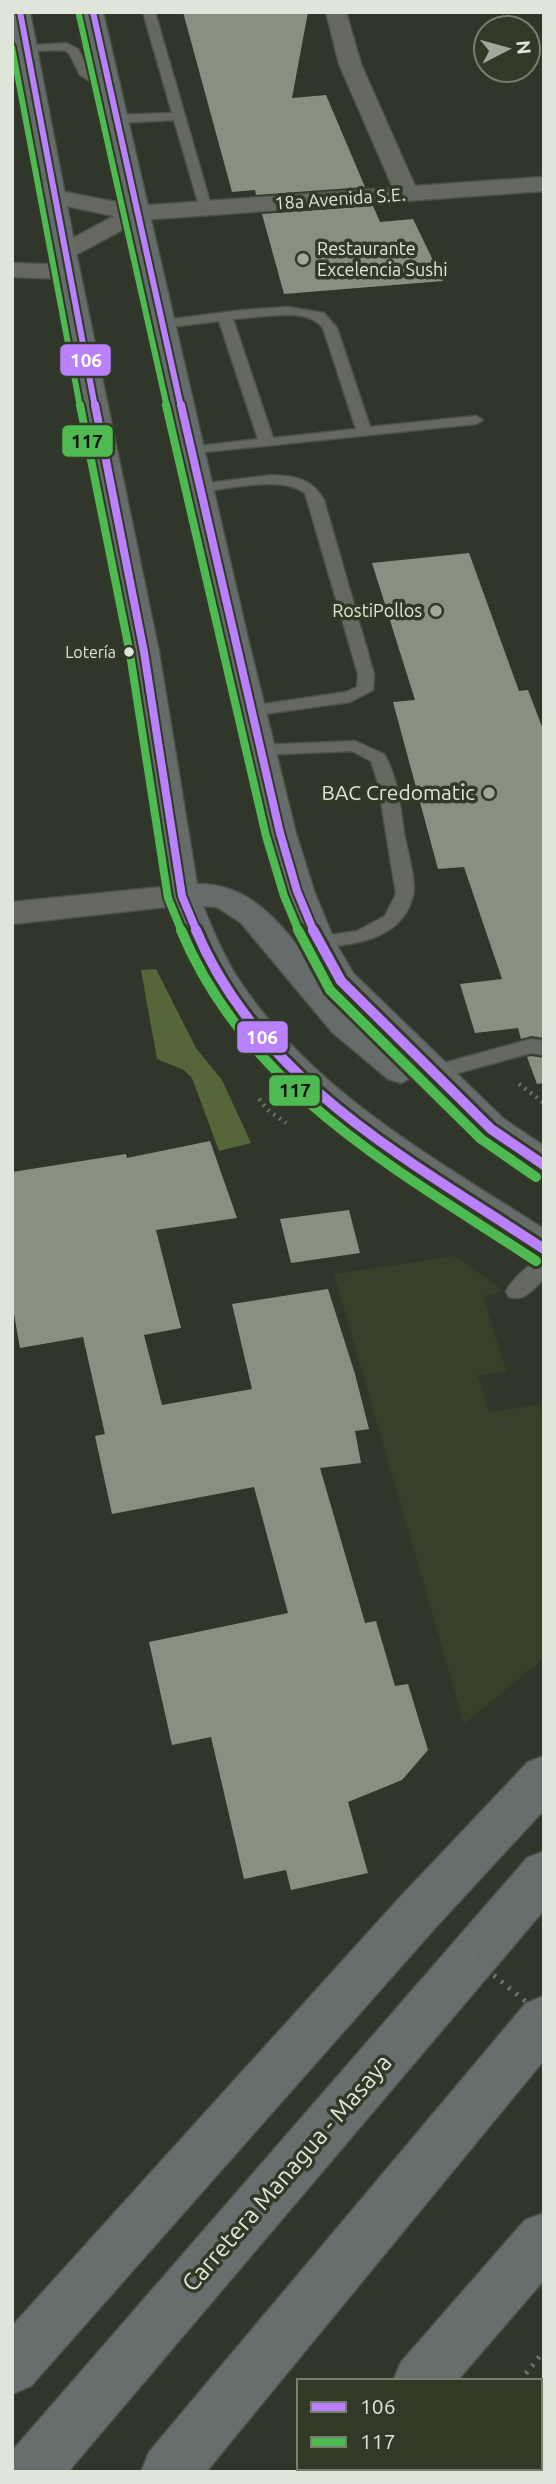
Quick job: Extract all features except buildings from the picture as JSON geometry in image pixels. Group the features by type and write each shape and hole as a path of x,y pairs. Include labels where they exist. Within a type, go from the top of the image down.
{"highway":[{"path":"12,2367 419,1912 544,1777"},
{"name":"Carretera Managua - Masaya","path":"31,2472 544,1874"},
{"path":"169,2472 544,2019"},
{"path":"422,2379 544,2239"}],"main road":[{"path":"20,12 17,53 55,197 144,652 182,896 205,951 226,988 256,1030 288,1066 356,1126 544,1249"},
{"path":"93,12 250,711 297,891 318,943 341,981 491,1129"},
{"path":"182,896 212,895 228,899 253,915 344,1023 361,1039 406,1073 544,1165"}],"street":[{"path":"336,12 350,64 407,194"},
{"name":"18a Avenida S.E.","path":"55,197 136,213 544,184"},
{"name":"18a Avenida S.E.","path":"66,262 136,213"},
{"path":"12,270 66,262"},
{"path":"12,913 182,896"}],"lane":[{"path":"149,12 206,209"},
{"path":"17,53 66,46 74,51 84,73 111,89"},
{"path":"118,119 179,116"},
{"path":"162,324 278,312 304,312 319,317 330,328 364,432"},
{"path":"225,317 267,443"},
{"path":"190,451 476,420"},
{"path":"201,488 278,480 297,482 309,488 316,500 366,674 365,690 350,696 250,711"},
{"path":"260,750 355,746 378,758 387,783 405,894 392,920 361,937 318,943"},
{"path":"433,1073 531,1046 544,1048"},
{"path":"517,1291 544,1266"}],"path":[{"path":"472,1956 544,2019"},
{"path":"522,2379 544,2351"}],"shaded area":[{"path":"455,1256 504,1291 483,1297 507,1372 478,1375 489,1412 539,1405 544,1417 544,1658 464,1724 334,1274"}],"green space":[{"path":"156,969 196,1048 222,1080 251,1143 219,1151 192,1078 184,1070 157,1059 141,970"}],"transit line":[{"name":"106","path":"20,12 64,252 144,652 182,896 205,951 226,988 256,1030 288,1066 357,1126 544,1249"},
{"name":"106","path":"93,12 235,647 280,833 297,891 318,942 341,981 491,1129 544,1165"},
{"name":"117","path":"79,15 221,650 266,836 284,896 305,947 330,990 481,1139 536,1177"},
{"name":"117","path":"12,47 50,255 130,654 168,898 192,956 215,996 245,1038 279,1077 349,1138 536,1261"}],"place":[{"name":"Restaurante Excelencia Sushi","path":"303,259"},
{"name":"RostiPollos","path":"436,611"},
{"name":"Lotería","path":"129,652"},
{"name":"BAC Credomatic","path":"489,793"}]}
